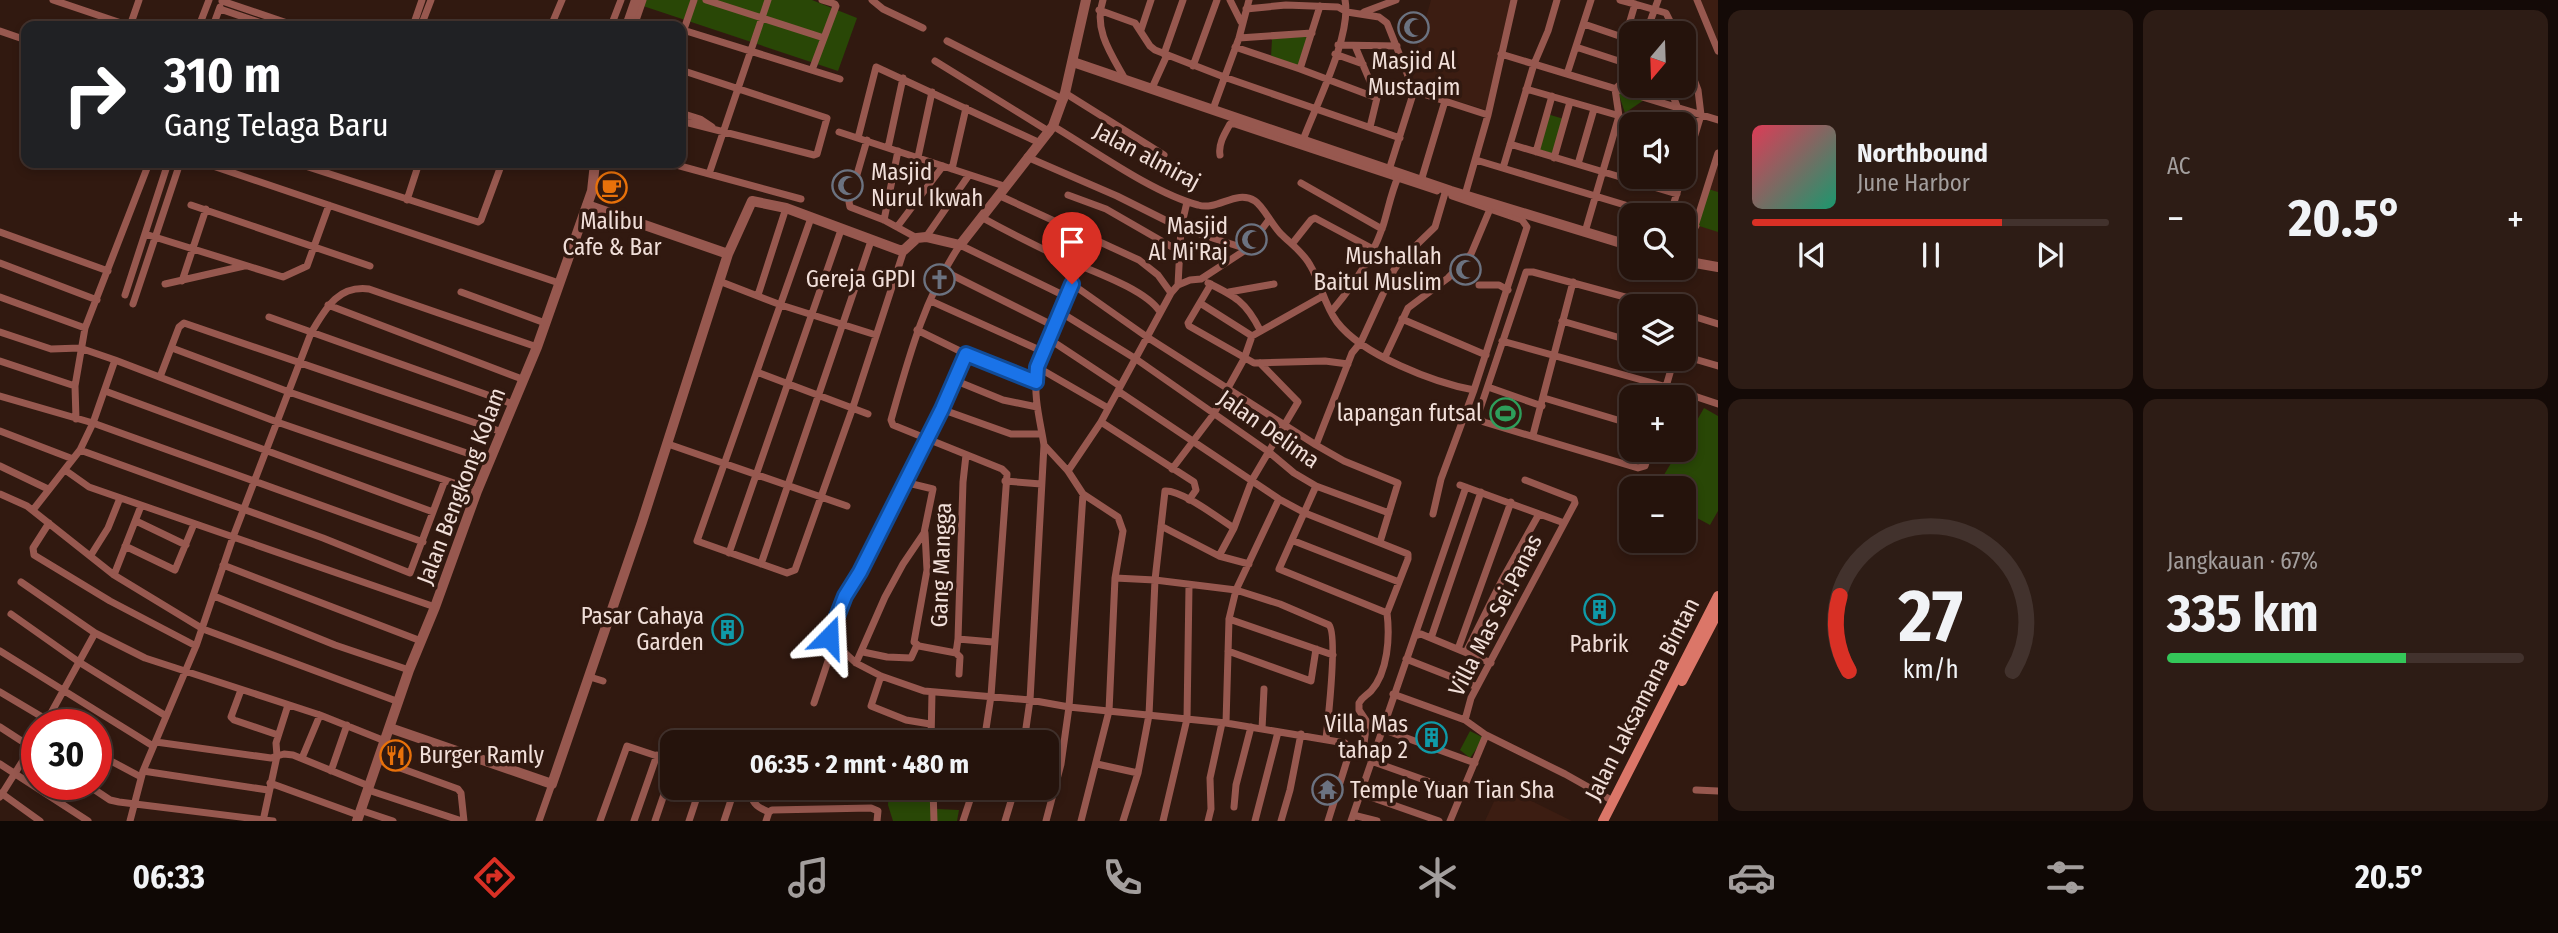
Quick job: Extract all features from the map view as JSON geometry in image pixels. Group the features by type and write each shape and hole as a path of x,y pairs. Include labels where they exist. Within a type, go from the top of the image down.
{"main road":[{"name":"Jalan Laksamana Bintan","path":"1603,821 1718,596"},
{"name":"Jalan Laksamana Bintan","path":"1610,821 1718,612"}],"street":[{"path":"53,0 115,21"},
{"path":"132,21 139,0"},
{"path":"201,21 209,0"},
{"path":"415,21 422,0"},
{"path":"423,21 431,0"},
{"path":"553,21 562,0"},
{"path":"613,21 621,0"},
{"path":"629,21 636,0"},
{"path":"636,21 643,0"},
{"path":"686,23 694,0"},
{"path":"706,0 824,38"},
{"path":"709,174 768,0"},
{"path":"812,70 836,5 822,0"},
{"path":"872,0 883,9 923,28"},
{"path":"986,730 1006,471 891,423 917,330 944,271 981,217 1052,129 1064,97 1086,0"},
{"path":"1103,0 1099,10 1102,35 1125,79"},
{"path":"1141,30 1151,0"},
{"path":"1152,88 1183,0"},
{"path":"1193,66 1217,0"},
{"path":"1230,0 1241,22"},
{"path":"1213,109 1249,0"},
{"path":"1303,140 1338,45 1347,12 1345,0"},
{"path":"1362,13 1396,0"},
{"path":"1465,195 1488,115 1514,0"},
{"path":"1503,168 1534,64 1557,0"},
{"path":"1567,74 1591,0"},
{"path":"1620,0 1666,13 1670,21"},
{"path":"1652,21 1658,0"},
{"path":"1698,0 1718,51"},
{"path":"222,3 278,21"},
{"path":"216,21 222,3"},
{"path":"222,3 260,21"},
{"path":"1632,21 1635,4"},
{"path":"1246,9 1286,5 1338,7 1347,12 1384,19 1414,91 1399,138 1395,174 1382,229 1351,289 1331,312"},
{"path":"1300,69 1320,6"},
{"path":"1099,10 1131,20 1141,30 1150,46 1193,66 1399,138"},
{"path":"1584,24 1619,36"},
{"path":"0,32 21,38"},
{"path":"1238,38 1312,33"},
{"path":"686,35 752,50 840,79"},
{"path":"947,41 1064,97 1164,155"},
{"path":"1338,45 1397,46"},
{"path":"1355,46 1377,98 1370,127"},
{"path":"1235,47 1377,98"},
{"path":"1576,47 1619,61"},
{"path":"1335,54 1363,64"},
{"path":"1501,54 1718,120"},
{"name":"Jalan almiraj","path":"935,61 1162,191 1202,206 1247,198 1260,205 1268,221 1310,264 1338,324 1385,357 1430,380 1474,390"},
{"path":"1073,62 1421,181 1522,220 1527,227 1508,290 1441,479 1433,514"},
{"path":"858,138 875,68 878,67 1040,143"},
{"path":"686,72 827,118 817,154 686,122"},
{"path":"888,148 903,78"},
{"path":"1696,85 1701,115 1696,129"},
{"path":"1615,89 1619,86"},
{"path":"1527,89 1619,116"},
{"path":"1586,232 1619,116 1615,89"},
{"path":"1414,91 1488,115"},
{"path":"918,157 932,92"},
{"path":"1536,152 1552,96"},
{"path":"1674,98 1677,106"},
{"path":"1421,181 1445,101"},
{"path":"1554,158 1570,102"},
{"path":"953,169 966,108"},
{"path":"1578,164 1594,109"},
{"path":"686,114 701,119 712,128"},
{"path":"1220,155 1220,145 1227,130 1230,124 1235,124 1448,192 1619,242"},
{"path":"839,132 969,175 1139,260 1158,275 1171,293"},
{"path":"867,140 849,202 854,210 884,220 921,238 960,245 1067,297"},
{"path":"1510,144 1619,176"},
{"path":"884,220 898,151"},
{"path":"1696,226 1718,153"},
{"path":"1027,158 1117,196 1181,228 1247,249"},
{"path":"1476,160 1619,204"},
{"path":"897,226 943,166"},
{"path":"76,419 75,386 85,328 147,168"},
{"path":"125,295 166,168"},
{"path":"133,304 178,168"},
{"path":"219,168 559,283"},
{"path":"311,168 480,222 500,168"},
{"path":"407,200 417,168"},
{"name":"Jalan Bengkong Kolam","path":"359,815 409,670 522,379 537,347 587,205 595,168"},
{"path":"686,168 801,199"},
{"path":"811,218 697,541 787,573 794,572 821,498 904,250 921,238 969,175"},
{"path":"1301,183 1382,229"},
{"path":"538,821 590,677 728,254 757,187"},
{"path":"1662,189 1677,194"},
{"path":"1674,203 1678,189"},
{"path":"1316,445 1352,354 1361,342 1400,261 1435,227 1448,192"},
{"path":"1068,195 1106,209 1172,247 1179,246 1180,243"},
{"path":"752,201 786,208 872,242 904,250"},
{"path":"1178,285 1181,228 1187,202"},
{"path":"191,205 370,266"},
{"path":"145,234 278,277 287,276 305,268 329,205"},
{"path":"587,205 728,254"},
{"path":"1488,209 1499,207"},
{"path":"758,295 786,208"},
{"path":"182,281 206,209"},
{"path":"1385,357 1408,307 1448,278 1471,254 1478,243 1488,209"},
{"path":"981,217 1125,287 1155,304 1160,312"},
{"path":"1292,244 1315,218 1373,249"},
{"path":"1068,471 1101,422 1171,293 1178,285 1201,279 1247,249 1268,221"},
{"path":"729,553 841,230"},
{"path":"0,232 108,271"},
{"path":"761,564 872,242"},
{"path":"1026,730 1030,700 1044,445 1037,407 1037,367 1072,284 1070,268 1065,259"},
{"path":"0,263 97,300"},
{"path":"1696,263 1718,267"},
{"path":"165,284 244,266"},
{"path":"944,271 1055,326"},
{"path":"1619,295 1526,272 1479,418 1638,468 1646,466 1647,462"},
{"path":"1201,279 1229,292 1246,306 1260,330"},
{"path":"719,281 876,335"},
{"path":"1533,435 1573,282"},
{"path":"1072,284 1147,337 1316,445 1344,461 1398,483 1380,542"},
{"path":"1211,284 1189,326 1244,359 1260,363 1325,361 1348,364"},
{"path":"1229,292 1274,284"},
{"path":"1479,285 1499,285 1508,290"},
{"path":"130,821 142,774 203,629 233,537 311,333 328,305 346,290 369,289 537,347"},
{"path":"461,292 545,323"},
{"path":"1172,468 1213,415 1244,359 1252,336 1323,296"},
{"path":"0,297 85,328"},
{"path":"931,301 1044,352"},
{"path":"1200,303 1252,336"},
{"path":"328,305 522,379"},
{"name":"Jalan Delima","path":"1060,312 1136,359 1269,452 1294,473 1316,486 1389,513"},
{"path":"269,317 513,404"},
{"path":"1696,317 1718,324"},
{"path":"1402,319 1486,355"},
{"path":"1562,321 1619,338"},
{"path":"160,377 179,327 184,323 502,432"},
{"path":"917,330 966,354 1036,382"},
{"path":"0,332 51,349 80,348 278,422 478,491"},
{"path":"1049,339 1279,499 1305,513 1408,554 1387,613 1384,667 1372,690 1359,703 1359,710 1367,722 1364,743 1358,752 1350,751"},
{"path":"1502,341 1659,385"},
{"path":"173,348 490,461"},
{"path":"966,354 942,409 860,572 845,596 829,634 834,643 856,663 880,676 932,692 1030,700 1069,707 1224,723 1345,743 1350,751 1328,821"},
{"path":"33,510 80,450 93,423 115,360"},
{"path":"1696,360 1718,366"},
{"path":"0,361 75,386"},
{"path":"1219,556 1234,528 1252,480 1298,400 1260,363"},
{"path":"1037,367 1108,408"},
{"path":"757,372 868,414"},
{"path":"954,380 1003,400 1037,407"},
{"path":"1488,387 1619,421"},
{"path":"104,391 433,512"},
{"path":"0,396 93,423 423,542"},
{"path":"1696,397 1718,404"},
{"path":"942,409 1012,434 1042,433"},
{"path":"1101,422 1196,485 1189,500"},
{"path":"0,431 73,459"},
{"path":"668,443 848,506"},
{"path":"1044,445 1068,471 1083,494 1118,517 1123,531 1115,578 1109,711 1080,821"},
{"path":"80,450 245,509 410,573 446,480"},
{"name":"Gang Mangga","path":"959,674 960,657 956,653 966,455"},
{"path":"0,466 48,489"},
{"path":"65,470 89,487 435,607"},
{"name":"Villa Mas Sei.Panas","path":"1525,480 1575,500 1477,687 1465,720 1486,735 1566,774 1614,802"},
{"path":"1005,481 1041,484"},
{"path":"904,482 933,489 925,533 926,570 914,639 917,645"},
{"path":"1316,486 1279,569 1387,613"},
{"path":"1377,821 1352,818 1463,486 1564,523"},
{"path":"1123,821 1139,774 1149,715 1155,580 1165,491 1172,491 1189,500 1234,528"},
{"path":"1431,638 1481,492"},
{"path":"0,494 33,510 114,575 203,629 399,702"},
{"path":"1046,821 1061,764 1069,707 1083,494"},
{"path":"91,555 108,528 120,498"},
{"path":"1208,821 1211,809 1210,778 1224,723 1229,619 1236,590 1279,499"},
{"path":"1462,651 1511,502"},
{"path":"114,575 141,506"},
{"path":"1462,651 1539,514"},
{"path":"136,521 186,545"},
{"path":"49,523 33,548 34,555 110,601 196,646"},
{"path":"125,546 175,570 194,524"},
{"path":"1161,526 1219,556 1249,564"},
{"path":"856,663 903,564 925,533"},
{"path":"1293,541 1399,582"},
{"path":"223,565 421,641"},
{"path":"1115,578 1236,590 1298,611 1329,625 1333,631 1333,655 1326,739"},
{"path":"21,582 95,633 145,658 320,715 385,741"},
{"path":"1163,821 1187,719 1189,586"},
{"path":"214,596 335,645 409,670"},
{"path":"11,614 79,662 166,716"},
{"path":"1229,619 1333,655"},
{"path":"54,709 95,633"},
{"path":"1415,636 1420,634 1491,663"},
{"path":"958,639 993,642"},
{"path":"814,703 834,643"},
{"path":"863,652 911,658 917,645"},
{"path":"917,645 956,653"},
{"path":"1228,650 1311,681 1315,649"},
{"path":"0,651 154,744 265,758 289,754 368,788 463,821 461,793 458,789 378,760"},
{"path":"1406,659 1477,687"},
{"path":"880,676 872,706 906,720 930,724"},
{"path":"590,677 603,681"},
{"path":"1262,730 1264,689"},
{"path":"240,690 231,717 278,735"},
{"path":"0,692 26,709"},
{"path":"930,730 932,692"},
{"path":"1393,694 1465,720"},
{"path":"263,820 277,756 278,735 288,705"},
{"path":"302,758 320,715"},
{"path":"331,771 346,725"},
{"path":"0,727 21,741"},
{"path":"1234,807 1236,785 1251,727"},
{"path":"390,728 552,784"},
{"path":"1382,729 1475,763"},
{"path":"1257,821 1279,733"},
{"path":"1281,821 1301,734"},
{"path":"1450,821 1486,735"},
{"path":"600,821 626,747 660,756"},
{"path":"634,821 657,755"},
{"path":"112,760 142,774 269,786 359,815 393,821"},
{"path":"1371,761 1461,793"},
{"path":"0,764 88,821"},
{"path":"1097,764 1139,774"},
{"path":"21,765 1,795 40,821"},
{"path":"1696,790 1707,788 1718,791"},
{"path":"1359,793 1438,821"},
{"path":"110,800 273,821"},
{"path":"655,821 662,800"},
{"path":"689,821 696,800"},
{"path":"724,821 731,800"},
{"path":"752,800 768,817 772,810 875,809 878,814 877,821"},
{"path":"933,800 934,821"},
{"path":"964,821 970,800"},
{"path":"1005,821 1012,800"},
{"path":"839,821 841,810"},
{"path":"802,821 804,811"}],"shaded area":[{"path":"1431,0 1516,0 1486,110 1413,87 1409,77"},
{"path":"1697,0 1718,0 1718,51"},
{"path":"1718,153 1718,267 1696,263 1696,223"},
{"path":"1501,786 1572,821 1485,821"}],"green space":[{"path":"642,0 812,0 857,18 838,71 640,5"},
{"path":"1309,36 1300,67 1271,57 1272,39"},
{"path":"1620,98 1644,100 1626,112"},
{"path":"1547,114 1564,119 1554,154 1537,149"},
{"path":"1708,189 1718,192 1718,232 1696,225"},
{"path":"1704,408 1718,416 1718,511 1710,525 1696,517 1696,476 1663,476 1672,462 1696,462 1696,422"},
{"path":"1470,731 1484,738 1470,758 1460,750"},
{"path":"888,800 929,800 937,809 959,810 957,821 893,821"}],"place":[{"name":"Masjid Al Mustaqim","path":"1414,27"},
{"name":"Masjid Nurul Ikwah","path":"848,185"},
{"name":"Malibu Cafe & Bar","path":"612,187"},
{"name":"Masjid Al Mi'Raj","path":"1251,239"},
{"name":"Mushallah Baitul Muslim","path":"1465,269"},
{"name":"Gereja GPDI","path":"939,279"},
{"name":"lapangan futsal","path":"1505,413"},
{"name":"Pabrik","path":"1599,610"},
{"name":"Pasar Cahaya Garden","path":"727,629"},
{"name":"Villa Mas tahap 2","path":"1431,737"},
{"name":"Burger Ramly","path":"396,755"},
{"name":"Temple Yuan Tian Sha","path":"1327,790"}],"route":[{"path":"829,637 845,596 860,572 942,409 966,354 1036,382 1037,367 1072,284"}]}
